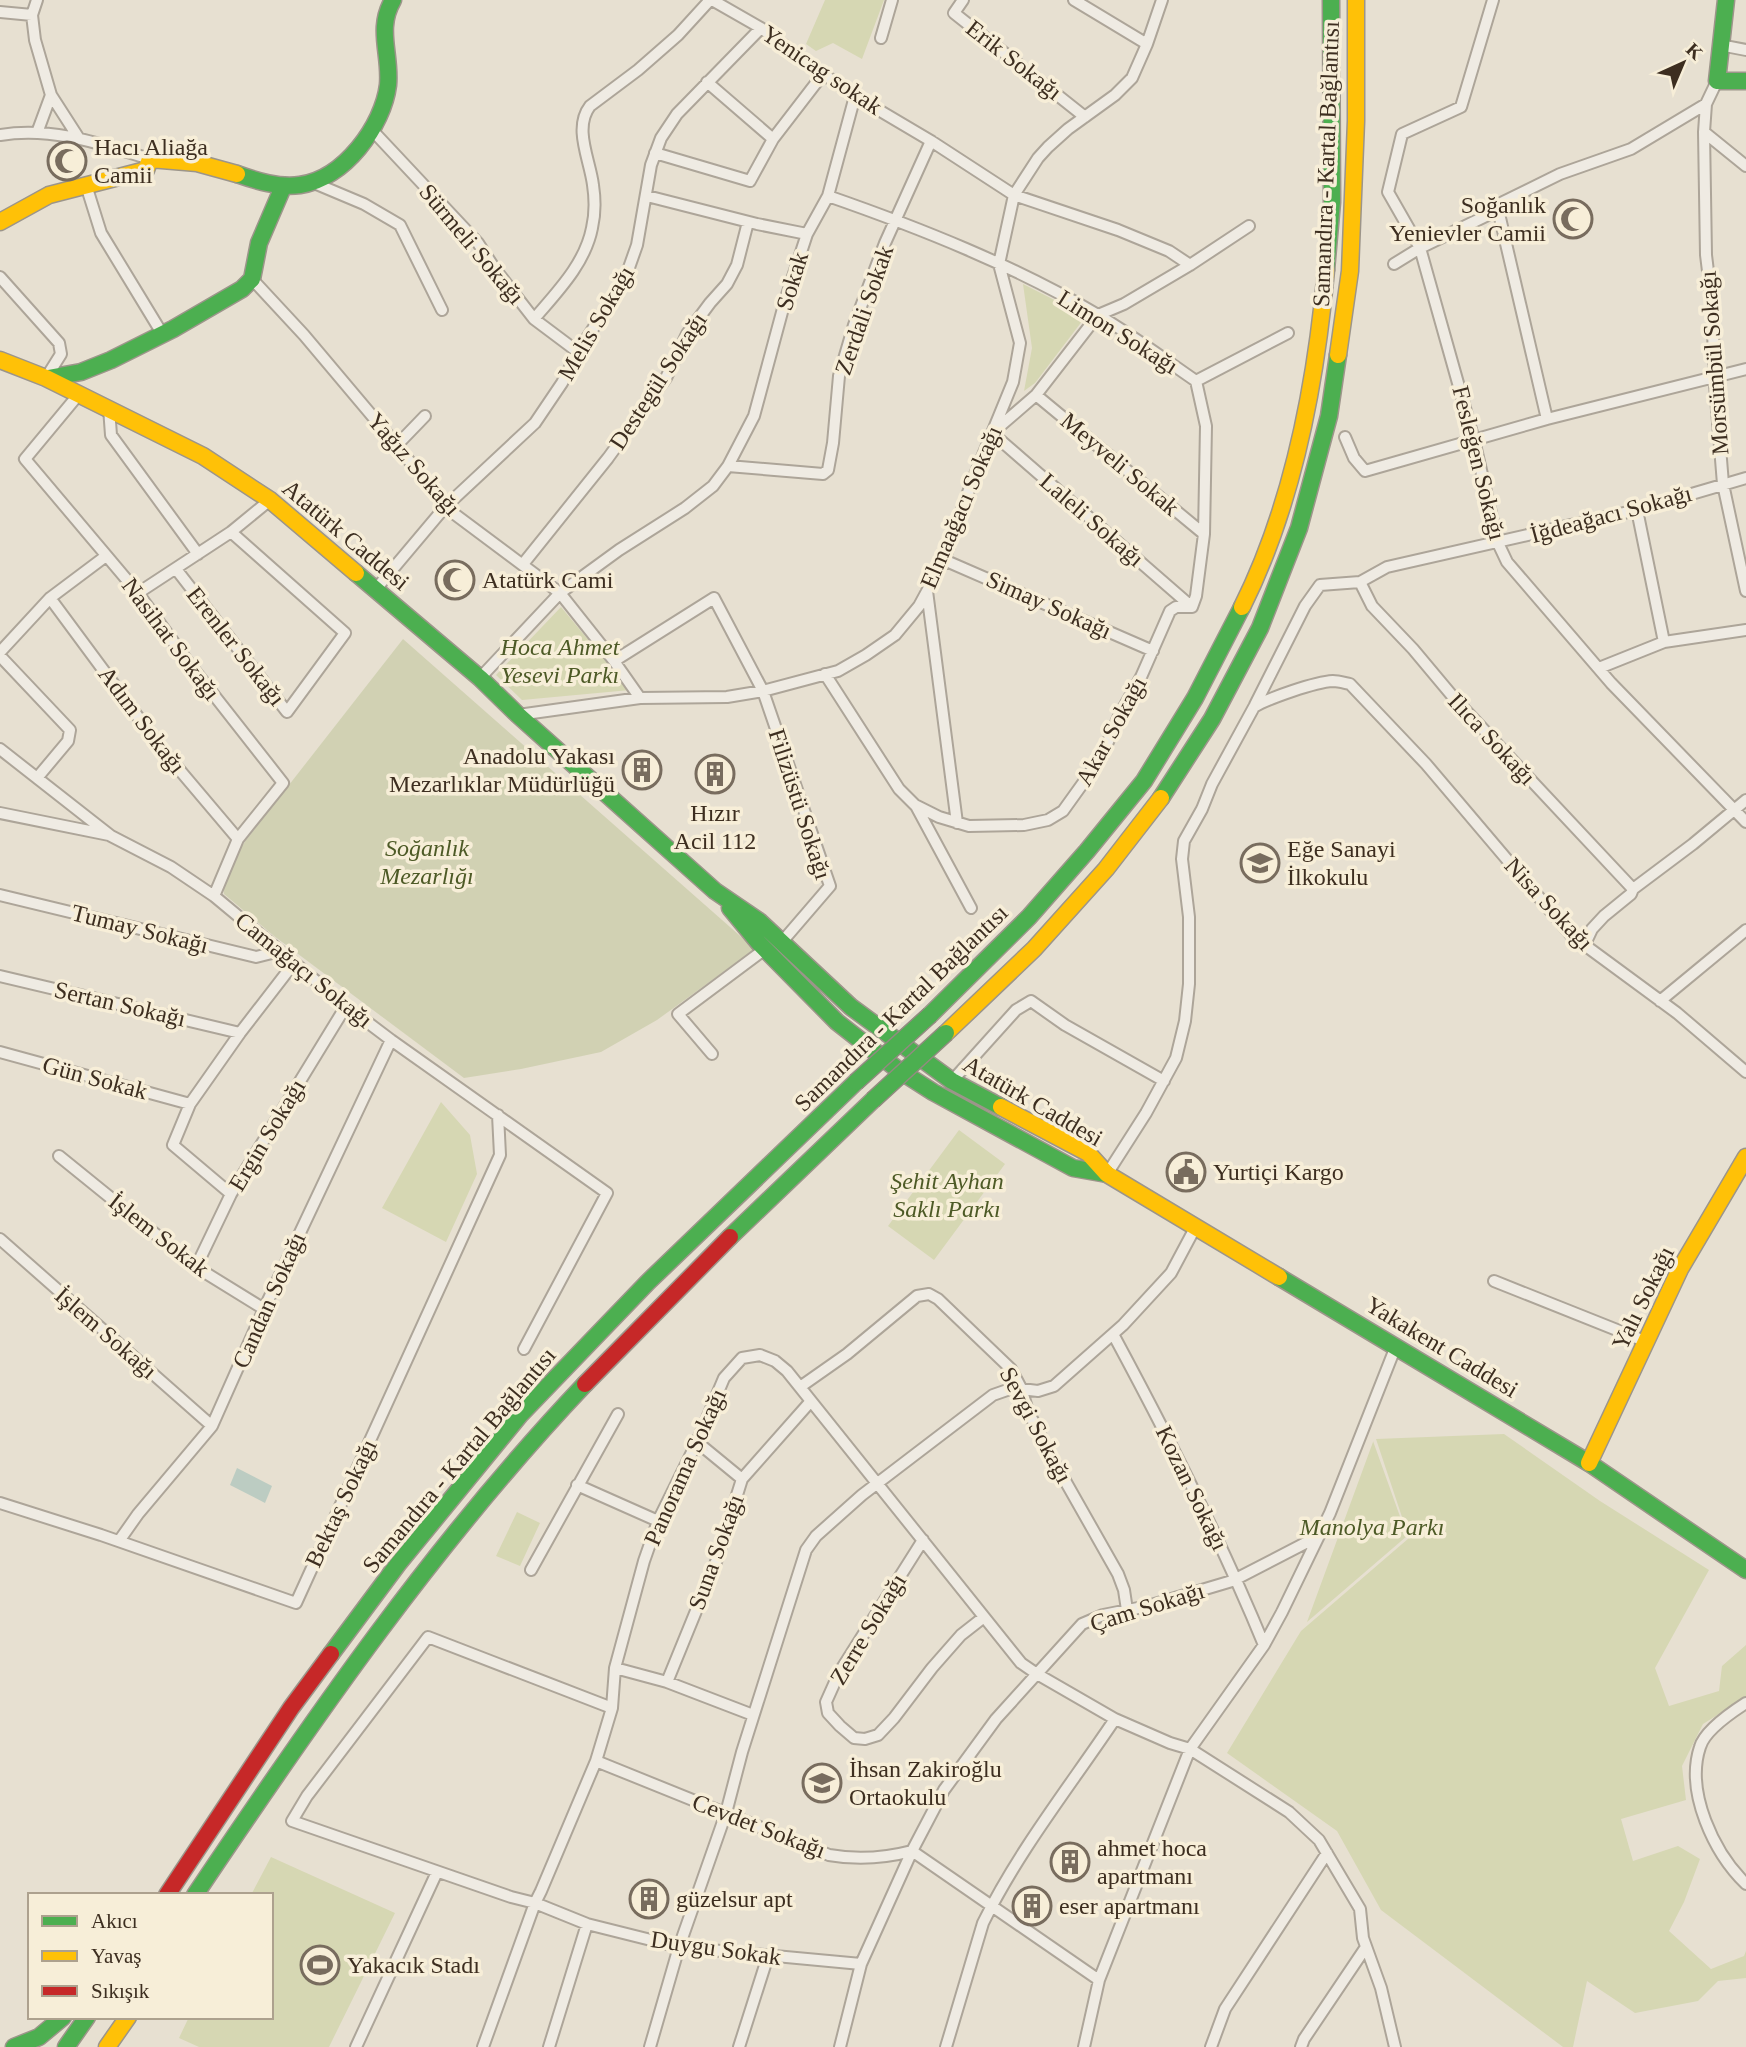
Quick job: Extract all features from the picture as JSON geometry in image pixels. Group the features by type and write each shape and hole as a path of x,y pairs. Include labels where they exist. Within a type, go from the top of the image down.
{"main road":[{"path":"0,222 49,195 146,170 150,159 199,163 283,187 314,183 349,159 372,130 387,93 388,54 384,26 386,13 393,0"},
{"name":"Samandıra - Kartal Bağlantısı","path":"196,1893 298,1741 405,1595 534,1438 611,1356 780,1187 1034,949 1114,858 1161,797 1212,719 1260,628 1298,528 1329,416 1349,271 1356,121 1356,0"},
{"path":"1356,121 1367,0"},
{"path":"1727,0 1717,81 1746,80"},
{"name":"Samandıra - Kartal Bağlantısı","path":"168,1893 291,1708 398,1564 520,1415 648,1282 856,1082 930,1015 1029,917 1143,781 1195,698 1247,596 1275,527 1302,433 1320,336 1332,202 1331,2"},
{"path":"46,378 70,376 102,364 163,335 242,289 252,279 252,264 258,242 283,187"},
{"name":"Atatürk Caddesi","path":"0,360 46,378 203,456 270,500 480,678 715,891 759,922 851,1007 952,1081 1088,1153 1107,1174"},
{"path":"86,397 102,364"},
{"name":"Atatürk Caddesi","path":"715,891 765,949 837,1022 897,1069 933,1092 1073,1168 1107,1174"},
{"name":"Yalı Sokağı","path":"1590,1462 1680,1269 1746,1157"},
{"name":"Yakakent Caddesi","path":"1107,1174 1590,1462 1746,1570"},
{"path":"155,1893 238,1771 291,1708"},
{"path":"206,1893 243,1822"},
{"path":"14,2047 39,2036 60,2019"},
{"path":"66,2047 86,2019"},
{"path":"93,2047 112,2019"},
{"path":"107,2047 127,2019"}],"street":[{"path":"37,0 32,15 35,40 51,95 78,137"},
{"path":"534,318 574,270 589,242 593,225 593,187 583,135 582,122 585,113 590,106 678,35 711,0"},
{"name":"Yenicag sokak","path":"711,0 761,29 855,96 1014,195 1118,230 1169,251 1190,265"},
{"path":"881,38 892,0"},
{"name":"Erik Sokağı","path":"963,0 954,13 1085,117"},
{"path":"1074,0 1147,44"},
{"path":"1014,195 1048,147 1115,96 1132,78 1162,0"},
{"name":"Fesleğen Sokağı","path":"1493,0 1461,107 1402,134 1388,192 1420,248 1474,440 1498,543 1507,562 1599,668 1746,822"},
{"path":"0,12 32,15"},
{"name":"Melis Sokağı","path":"376,589 445,507 535,423 625,279 637,245 651,165 661,138 677,114 761,29"},
{"path":"1720,45 1746,50"},
{"path":"655,153 750,181 773,139 822,74"},
{"path":"1394,264 1420,248 1488,215 1497,205 1560,174 1631,149 1706,104 1717,81"},
{"path":"707,82 773,139"},
{"path":"37,133 51,95"},
{"name":"Sokak","path":"480,678 561,593 619,550 685,508 713,486 728,466 754,416 785,301 807,234 828,195 855,96"},
{"name":"Morsümbül Sokağı","path":"1706,104 1706,255 1712,304 1714,376 1723,484 1746,591"},
{"name":"Sürmeli Sokağı","path":"372,130 478,243 534,318 578,352"},
{"path":"0,135 18,132 78,137 150,159"},
{"path":"1704,132 1746,166"},
{"name":"Zerdali Sokak","path":"728,466 823,474 828,470 839,376 853,325 931,141"},
{"path":"314,183 364,204 400,225 442,310"},
{"path":"86,185 101,233 163,335"},
{"name":"Limon Sokağı","path":"828,195 896,219 999,264 1098,315 1196,381 1206,426 1204,534 1192,607"},
{"name":"Elmaağacı Sokağı","path":"518,715 640,698 727,697 763,691 838,671 895,635 919,606 944,560 970,487 1013,383 1020,343 999,264 1014,195"},
{"path":"647,196 807,234"},
{"path":"1497,205 1547,419"},
{"name":"Destegül Sokağı","path":"523,564 608,457 666,377 687,334 727,284 737,265 748,222"},
{"path":"992,433 1036,395 1098,315 1124,304 1249,226"},
{"path":"0,277 59,343 61,354 46,378"},
{"name":"Yağız Sokağı","path":"252,279 304,335 445,507 561,593 640,698"},
{"path":"1196,381 1288,333"},
{"path":"1345,437 1354,458 1365,471 1547,419 1746,369"},
{"name":"Meyveli Sokak","path":"1036,395 1204,534"},
{"name":"Nasihat Sokağı","path":"86,397 25,459 138,593 188,662 283,783 238,839 214,896"},
{"path":"108,408 111,435 198,554"},
{"path":"397,446 425,416"},
{"name":"Laleli Sokağı","path":"992,433 1192,607"},
{"name":"İğdeağacı Sokağı","path":"1360,582 1387,567 1637,510 1746,478"},
{"path":"138,593 231,532 270,500"},
{"path":"1637,510 1664,642"},
{"name":"Erenler Sokağı","path":"176,569 287,712 345,633 231,532"},
{"path":"37,778 68,741 70,730 0,654 50,598 106,556"},
{"name":"Simay Sokağı","path":"944,560 1153,651"},
{"path":"1107,1174 1146,1113 1176,1058 1185,1021 1189,984 1189,917 1182,859 1184,841 1306,606 1320,585 1360,582"},
{"name":"Ilıca Sokağı","path":"1360,582 1372,606 1462,707 1633,889"},
{"path":"927,591 957,823"},
{"name":"Adım Sokağı","path":"50,598 161,748 238,839"},
{"path":"614,661 714,598 763,691"},
{"name":"Akar Sokağı","path":"825,674 899,789 915,805 969,827 1024,825 1048,820 1063,811 1101,758 1170,611 1176,607 1192,607"},
{"path":"1599,668 1664,642 1746,630"},
{"name":"Nisa Sokağı","path":"1254,707 1281,695 1332,681 1350,684 1426,764 1571,935 1660,1001 1746,1071"},
{"name":"Filizüstü Sokağı","path":"763,691 830,886 782,943"},
{"name":"Camağaçı Sokağı","path":"0,749 111,836 171,867 214,896 391,1041 607,1193 524,1349"},
{"path":"1584,946 1592,929 1631,894 1633,889 1746,800"},
{"path":"915,805 971,908"},
{"path":"0,813 111,836"},
{"name":"Tumay Sokağı","path":"0,895 256,957 280,951"},
{"path":"1660,1001 1746,930"},
{"path":"712,1054 678,1013 765,949"},
{"path":"231,1194 173,1145 191,1104 240,1033 294,963"},
{"name":"Sertan Sokağı","path":"0,976 240,1033"},
{"path":"952,1081 1016,1010 1031,1001 1065,1025 1164,1081"},
{"name":"Ergin Sokağı","path":"196,1267 231,1194 346,1006"},
{"name":"Candan Sokağı","path":"119,1541 138,1514 212,1426 264,1309 391,1041"},
{"name":"Gün Sokak","path":"0,1052 191,1104"},
{"name":"Bektaş Sokağı","path":"0,1503 296,1603 500,1155 498,1115"},
{"name":"İşlem Sokak","path":"59,1156 196,1267 264,1309"},
{"path":"650,2047 679,1947 726,1814 753,1715 806,1550 816,1536 877,1483 993,1395 1013,1388 1038,1391 1054,1386 1113,1334 1171,1273 1195,1228"},
{"name":"İşlem Sokağı","path":"0,1239 212,1426"},
{"path":"1494,1281 1647,1342"},
{"name":"Sevgi Sokağı","path":"800,1387 847,1354 917,1296 929,1293 938,1299 1011,1369 1040,1435 1118,1574 1127,1610"},
{"name":"Kozan Sokağı","path":"1113,1334 1190,1479 1237,1579 1264,1645"},
{"path":"1084,2047 1099,1980 1190,1749 1264,1645 1330,1513 1396,1346"},
{"name":"Panorama Sokağı","path":"483,2047 534,1903 596,1760 612,1708 615,1668 644,1561 658,1521 697,1442 724,1378 742,1358 760,1355 775,1361 787,1371 1021,1663 1115,1719 1190,1749 1289,1812 1319,1840 1360,1909 1363,1938 1381,1988 1395,2047"},
{"name":"Suna Sokağı","path":"667,1682 716,1562 742,1479 811,1401"},
{"path":"531,1570 618,1414"},
{"path":"697,1442 742,1479"},
{"path":"577,1485 658,1521"},
{"name":"Çam Sokağı","path":"840,2047 861,1964 912,1852 944,1790 996,1719 1082,1624 1103,1615 1148,1606 1237,1579 1319,1536"},
{"name":"Zerre Sokağı","path":"923,1540 839,1673 826,1702 828,1713 854,1738 864,1739 878,1735 961,1635 984,1617"},
{"name":"Duygu Sokak","path":"612,1708 428,1637 315,1786 292,1821 534,1903 587,1924 679,1947 861,1964"},
{"path":"615,1668 667,1682 753,1715"},
{"path":"1746,1703 1723,1717 1700,1745 1695,1782 1703,1818 1732,1871 1746,1884"},
{"path":"946,2047 983,1923 991,1906 1038,1829 1115,1719"},
{"name":"Cevdet Sokağı","path":"596,1760 829,1855 843,1858 873,1857 912,1852"},
{"path":"912,1852 1099,1980"},
{"path":"1211,2047 1226,2009 1327,1853"},
{"path":"356,2047 437,1871"},
{"path":"549,2047 587,1924"},
{"path":"1301,2047 1366,1947"},
{"path":"739,2047 768,1956"}],"green space":[{"path":"825,0 884,0 862,59 833,43 816,51 806,44"},
{"path":"1023,284 1086,316 1035,383 1024,391 1032,348"},
{"name":"Hoca Ahmet Yesevi Parkı","path":"561,607 630,690 522,700 496,675"},
{"name":"Soğanlık Mezarlığı","path":"403,639 755,949 657,1020 601,1052 464,1078 274,936 224,894 222,878 246,840"},
{"path":"441,1102 470,1135 477,1174 446,1242 382,1208"},
{"name":"Şehit Ayhan Saklı Parkı","path":"959,1130 1005,1164 934,1260 888,1226"},
{"path":"1504,1434 1600,1501 1709,1570 1655,1668 1669,1706 1719,1691 1722,1666 1746,1645 1746,1697 1703,1724 1682,1766 1686,1800 1621,1819 1633,1861 1678,1846 1700,1859 1684,1902 1669,1931 1711,1969 1744,1956 1746,1951 1746,1978 1718,1981 1698,2001 1635,2013 1587,1981 1573,2047 1563,2047 1381,1910 1337,1831 1227,1753 1301,1631 1409,1538 1376,1439"},
{"name":"Manolya Parkı","path":"1373,1442 1407,1536 1307,1622"},
{"path":"517,1512 540,1523 520,1566 496,1556"},
{"name":"Yakacık Stadı","path":"271,1857 395,1913 329,2047 199,2047 179,2038 188,2019 273,2019 273,1893 252,1893"}],"shaded area":[{"path":"237,1468 272,1486 265,1503 230,1485"}],"traffic: fast":[{"path":"237,174 276,185 300,185 332,173 359,148 370,133 385,101 388,85 385,21 393,0"},
{"path":"1326,270 1332,202 1331,0"},
{"path":"1726,0 1717,81 1746,81"},
{"path":"48,378 81,372 111,360 173,329 242,289 252,279 259,243 283,187"},
{"path":"1161,798 1212,719 1260,628 1299,528 1329,416 1338,355"},
{"path":"356,573 480,678 715,891 759,921 851,1007 952,1081 1001,1107"},
{"path":"930,1015 1029,917 1144,781 1195,698 1242,607"},
{"path":"730,908 758,942 837,1022 897,1069 933,1092 1073,1168 1107,1174"},
{"path":"856,1082 930,1015"},
{"path":"873,1100 946,1033"},
{"path":"331,1654 398,1564 520,1415 648,1282 856,1082"},
{"path":"730,1237 873,1100"},
{"path":"1279,1277 1589,1463 1746,1570"},
{"path":"196,1893 379,1631 478,1504 585,1384"},
{"path":"14,2047 39,2037 61,2019"},
{"path":"66,2047 86,2019"}],"traffic: slow":[{"path":"1338,355 1350,271 1356,121 1356,0"},
{"path":"0,222 49,195 146,170 150,159 197,163 237,174"},
{"path":"1242,607 1275,527 1299,443 1316,356 1326,270"},
{"path":"0,360 46,378 203,456 270,500 356,573"},
{"path":"946,1033 1034,949 1106,869 1161,798"},
{"path":"1001,1107 1088,1153 1107,1174 1279,1277"},
{"path":"1589,1463 1680,1269 1746,1157"},
{"path":"107,2047 127,2019"}],"traffic: jam":[{"path":"585,1384 730,1237"},
{"path":"168,1893 291,1708 331,1654"}],"place":[{"name":"Hacı Aliağa Camii","path":"67,161"},
{"name":"Soğanlık Yenievler Camii","path":"1573,219"},
{"name":"Atatürk Cami","path":"455,580"},
{"name":"Anadolu Yakası Mezarlıklar Müdürlüğü","path":"642,770"},
{"name":"Hızır Acil 112","path":"715,774"},
{"name":"Eğe Sanayi İlkokulu","path":"1260,863"},
{"name":"Yurtiçi Kargo","path":"1186,1172"},
{"name":"İhsan Zakiroğlu Ortaokulu","path":"822,1783"},
{"name":"ahmet hoca apartmanı","path":"1070,1862"},
{"name":"güzelsur apt","path":"649,1899"},
{"name":"eser apartmanı","path":"1032,1906"},
{"name":"Yakacık Stadı","path":"320,1965"}]}
